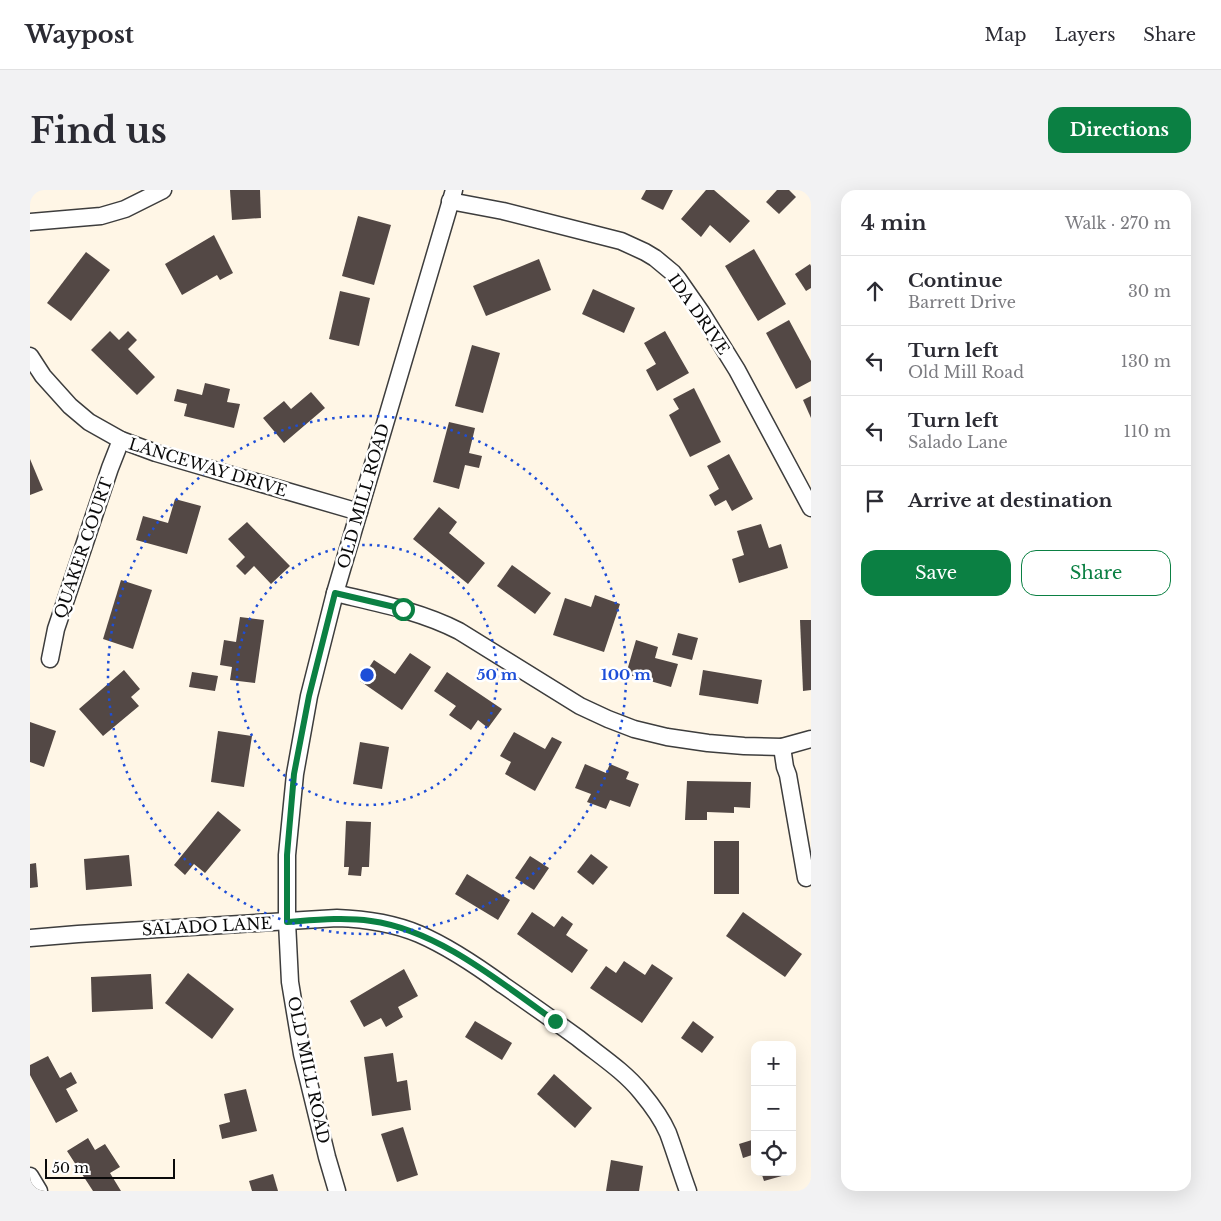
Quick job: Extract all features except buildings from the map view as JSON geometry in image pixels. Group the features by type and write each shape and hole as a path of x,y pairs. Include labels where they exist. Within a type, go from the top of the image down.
{"street":[{"path":"30,222 101,216 125,209 163,190"},
{"name":"IDA DRIVE","path":"452,196 621,241 655,258 673,273 701,312 737,370 811,508"},
{"name":"OLD MILL ROAD","path":"338,1191 327,1157 302,1054 290,982 287,922 287,855 294,774 309,696 335,593 452,196"},
{"name":"LANCEWAY DRIVE","path":"30,356 43,376 70,406 89,422 121,440 156,453 358,512"},
{"name":"QUAKER COURT","path":"50,659 56,629 121,440"},
{"path":"335,593 403,609 443,623 580,706 634,728 667,737 744,746 782,747 811,739"},
{"path":"782,747 806,878"},
{"name":"SALADO LANE","path":"30,938 337,918 373,921 396,926 418,934 442,945 473,964 555,1021 608,1061 642,1092 668,1132 688,1191"},
{"path":"30,1176 39,1191"}],"route":[{"path":"403,609 335,593 309,696 294,774 287,855 287,922 337,918 355,919 396,926 418,934 442,945 473,964 555,1021"}]}
